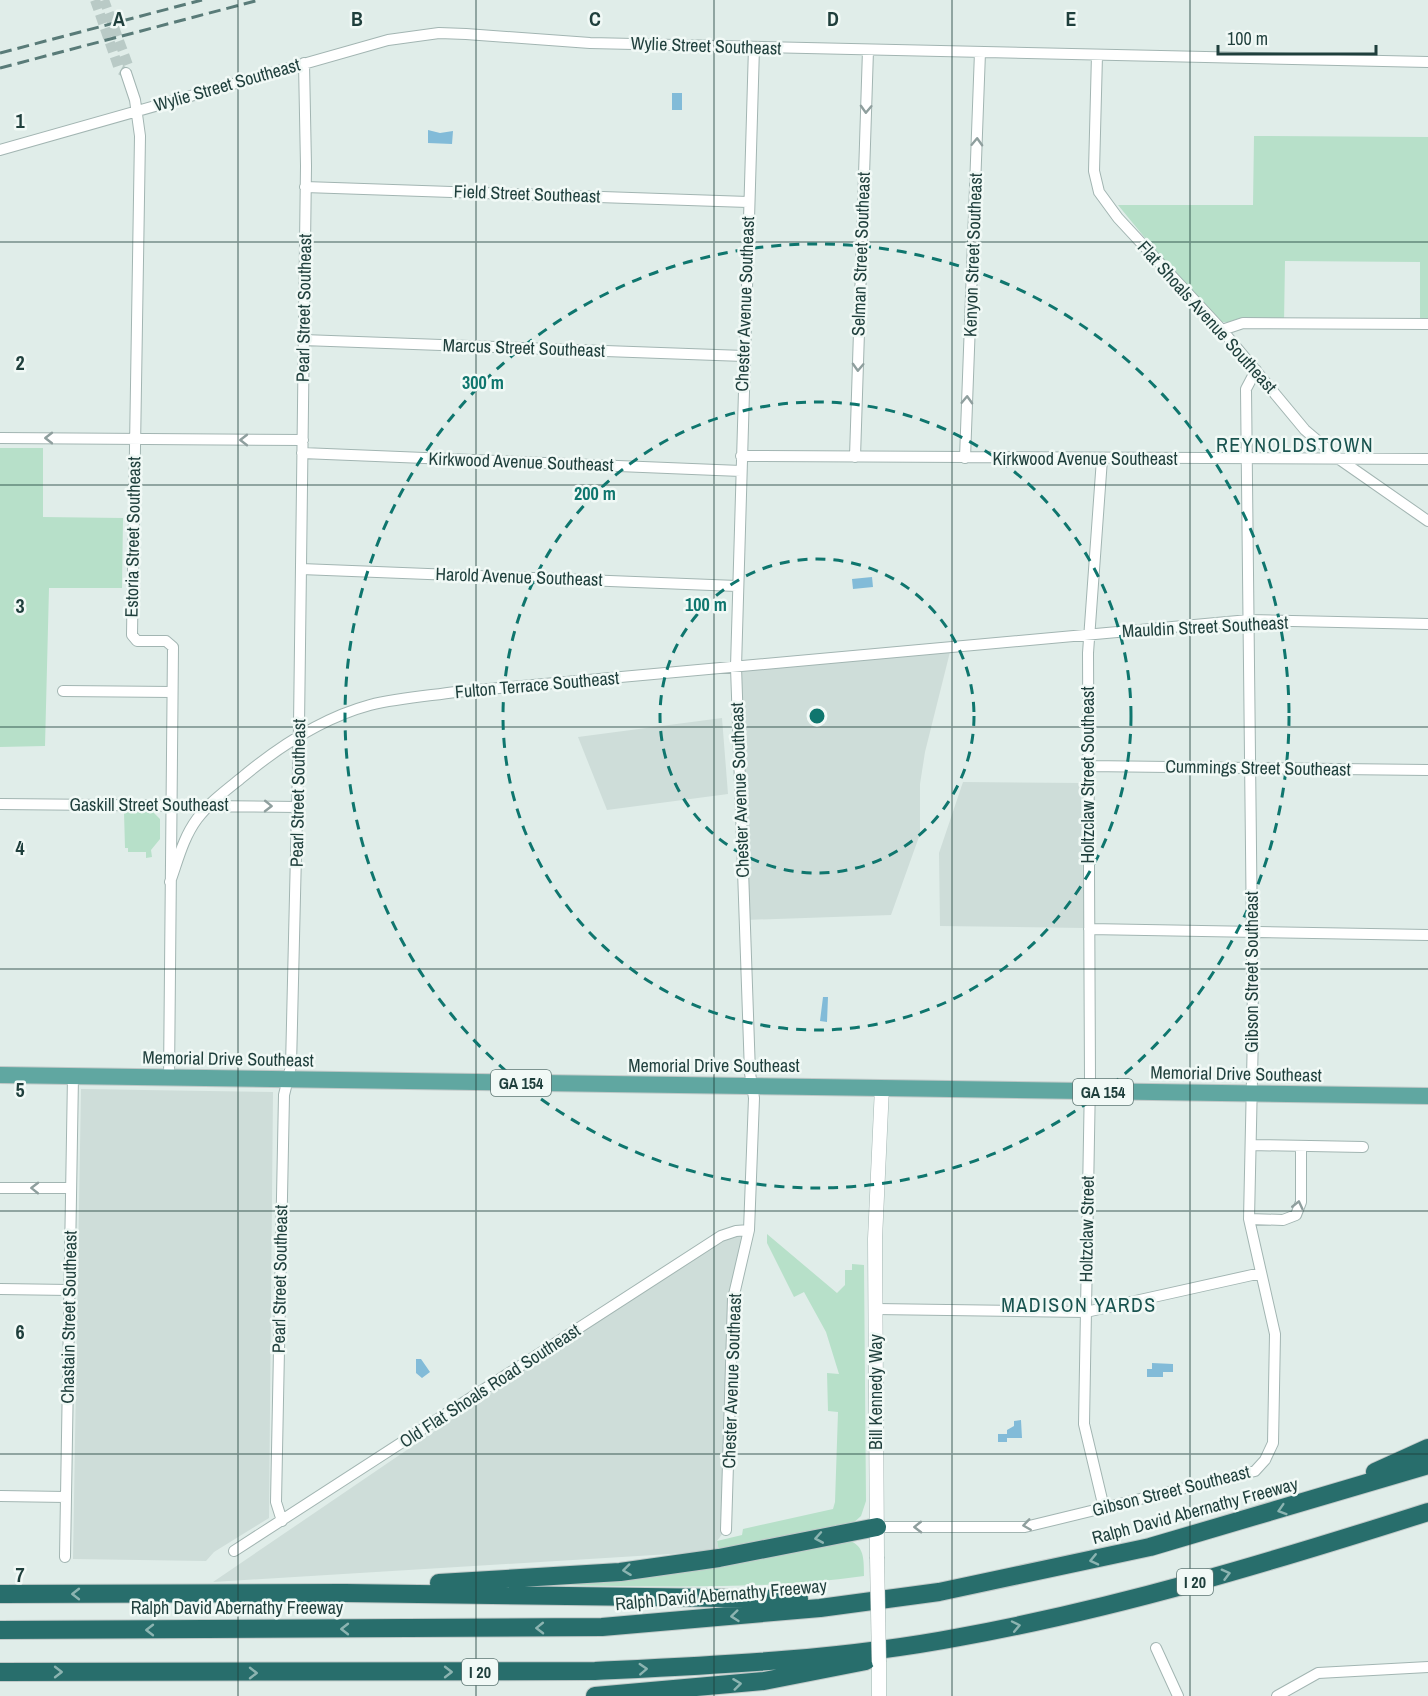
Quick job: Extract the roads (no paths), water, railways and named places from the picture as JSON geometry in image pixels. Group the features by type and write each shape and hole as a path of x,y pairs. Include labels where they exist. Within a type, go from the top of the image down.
{"highway":[{"path":"1338,1493 1379,1470 1428,1448"},
{"name":"Ralph David Abernathy Freeway","path":"0,1630 602,1627 820,1608 939,1592 1150,1547 1428,1465"},
{"name":"I 20","path":"0,1672 595,1671 782,1660 860,1652 959,1638 1056,1618 1223,1574 1428,1512"},
{"path":"345,1593 399,1586 620,1572 719,1558 877,1527"},
{"path":"0,1594 345,1593 739,1600 837,1599 939,1592"},
{"path":"595,1696 764,1681 834,1669 959,1638"}],"main road":[{"name":"Memorial Drive Southeast","path":"0,1075 1428,1096"}],"street":[{"name":"Wylie Street Southeast","path":"0,150 388,40 439,33 590,43 1428,62"},
{"name":"Chester Avenue Southeast","path":"726,1530 733,1299 749,1230 752,1086 736,666 754,47"},
{"name":"Selman Street Southeast","path":"855,457 868,50"},
{"name":"Kenyon Street Southeast","path":"965,458 981,52"},
{"name":"Flat Shoals Avenue Southeast","path":"1097,55 1094,171 1099,192 1118,218 1222,330 1305,429 1339,459 1428,521"},
{"name":"Pearl Street Southeast","path":"282,1521 276,1502 284,1095 291,1066 298,807 303,440 304,63"},
{"name":"Estoria Street Southeast","path":"126,73 138,111 140,136 132,635 137,641 166,641 171,644 169,1077"},
{"name":"Field Street Southeast","path":"305,187 748,202"},
{"path":"1222,330 1243,323 1428,324"},
{"name":"Marcus Street Southeast","path":"303,340 744,356"},
{"name":"Gibson Street Southeast","path":"877,1527 1025,1527 1255,1471 1265,1460 1273,1443 1275,1334 1249,1220 1253,932 1246,389 1256,370"},
{"path":"0,438 303,440"},
{"name":"Kirkwood Avenue Southeast","path":"302,453 741,471"},
{"name":"Kirkwood Avenue Southeast","path":"741,456 1428,459"},
{"name":"Holtzclaw Street Southeast","path":"1090,1091 1089,634 1102,459"},
{"name":"Harold Avenue Southeast","path":"301,569 737,586"},
{"name":"Mauldin Street Southeast","path":"982,644 1249,620 1428,624"},
{"name":"Fulton Terrace Southeast","path":"170,882 185,839 209,805 258,764 299,736 345,713 394,700 982,644"},
{"path":"63,691 172,692"},
{"name":"Cummings Street Southeast","path":"1088,766 1428,770"},
{"name":"Gaskill Street Southeast","path":"0,804 298,807"},
{"path":"1089,929 1428,935"},
{"name":"Chastain Street Southeast","path":"65,1557 73,1076"},
{"name":"Bill Kennedy Way","path":"879,1695 875,1239 882,1087"},
{"name":"Holtzclaw Street","path":"1090,1091 1084,1424 1104,1508"},
{"path":"1251,1145 1363,1147"},
{"path":"1249,1220 1283,1220 1296,1215 1301,1202 1301,1146"},
{"path":"0,1188 71,1188"},
{"name":"Old Flat Shoals Road Southeast","path":"234,1551 721,1236 749,1230"},
{"path":"876,1309 1086,1312 1262,1273"},
{"path":"0,1289 69,1290"},
{"path":"0,1496 66,1497"},
{"path":"1156,1648 1178,1696"},
{"path":"1277,1696 1318,1673 1428,1667"}],"water":[{"path":"672,93 682,93 682,110 672,110"},
{"path":"428,130 440,133 453,131 452,144 428,143"},
{"path":"872,577 873,587 853,589 852,579"},
{"path":"823,997 828,997 827,1022 820,1021"},
{"path":"416,1359 421,1359 430,1372 422,1378 416,1373"},
{"path":"1152,1363 1173,1364 1173,1372 1163,1372 1163,1377 1147,1377 1147,1369 1152,1369"},
{"path":"1021,1420 1022,1438 1007,1438 1007,1442 998,1442 998,1434 1007,1434 1007,1430 1014,1426 1014,1421"}],"tunnel":[{"path":"95,0 119,69 126,73 128,65 104,0"}],"railway":[{"path":"0,53 202,0"},
{"path":"0,68 259,0"}],"district":[{"name":"REYNOLDSTOWN","path":"1295,445"},
{"name":"MADISON YARDS","path":"1079,1305"}]}
